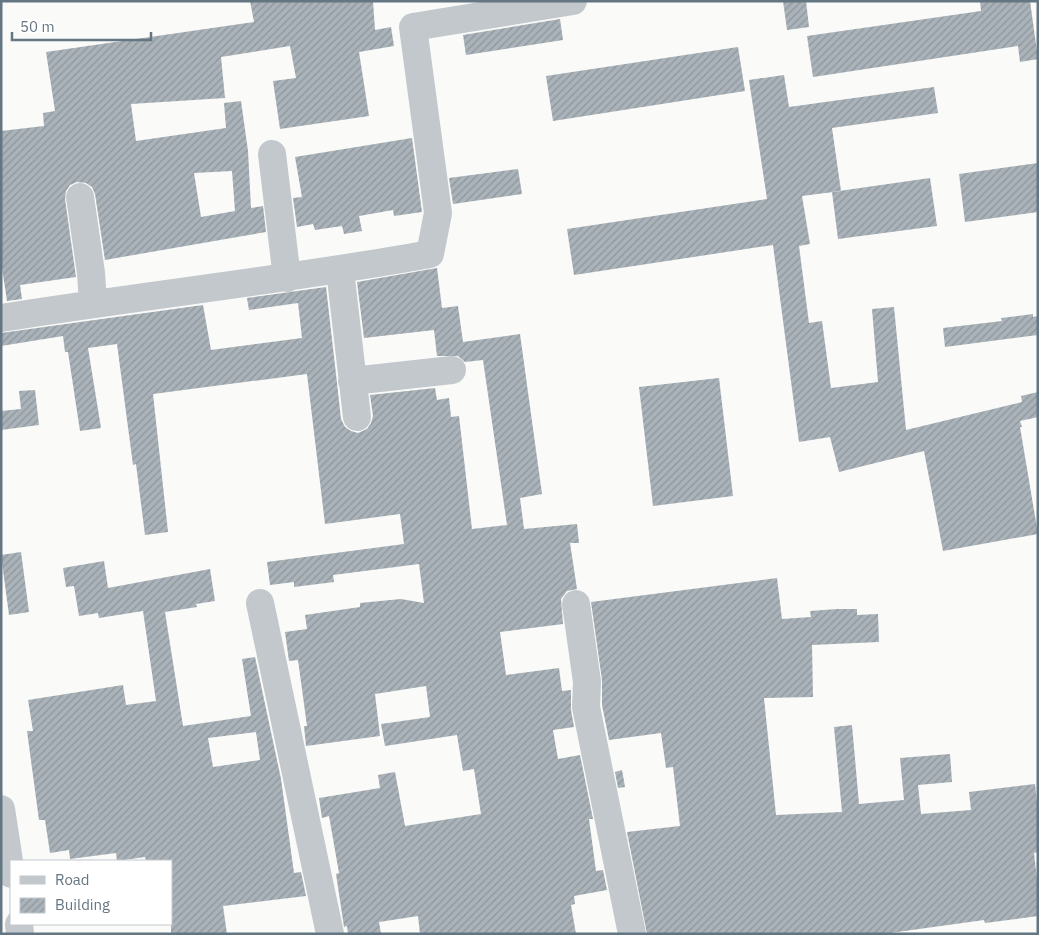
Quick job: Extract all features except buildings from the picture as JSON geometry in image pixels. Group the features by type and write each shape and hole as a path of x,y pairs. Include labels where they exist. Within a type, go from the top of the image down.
{"street":[{"path":"1,318 287,278 430,254 438,214 413,27 574,1"},
{"path":"272,154 287,278"},
{"path":"80,198 91,273 93,304"},
{"path":"340,270 357,417"},
{"path":"352,381 452,370"},
{"path":"260,603 330,934"},
{"path":"576,604 587,682 586,707 632,934"},
{"path":"1,809 10,868"}]}
